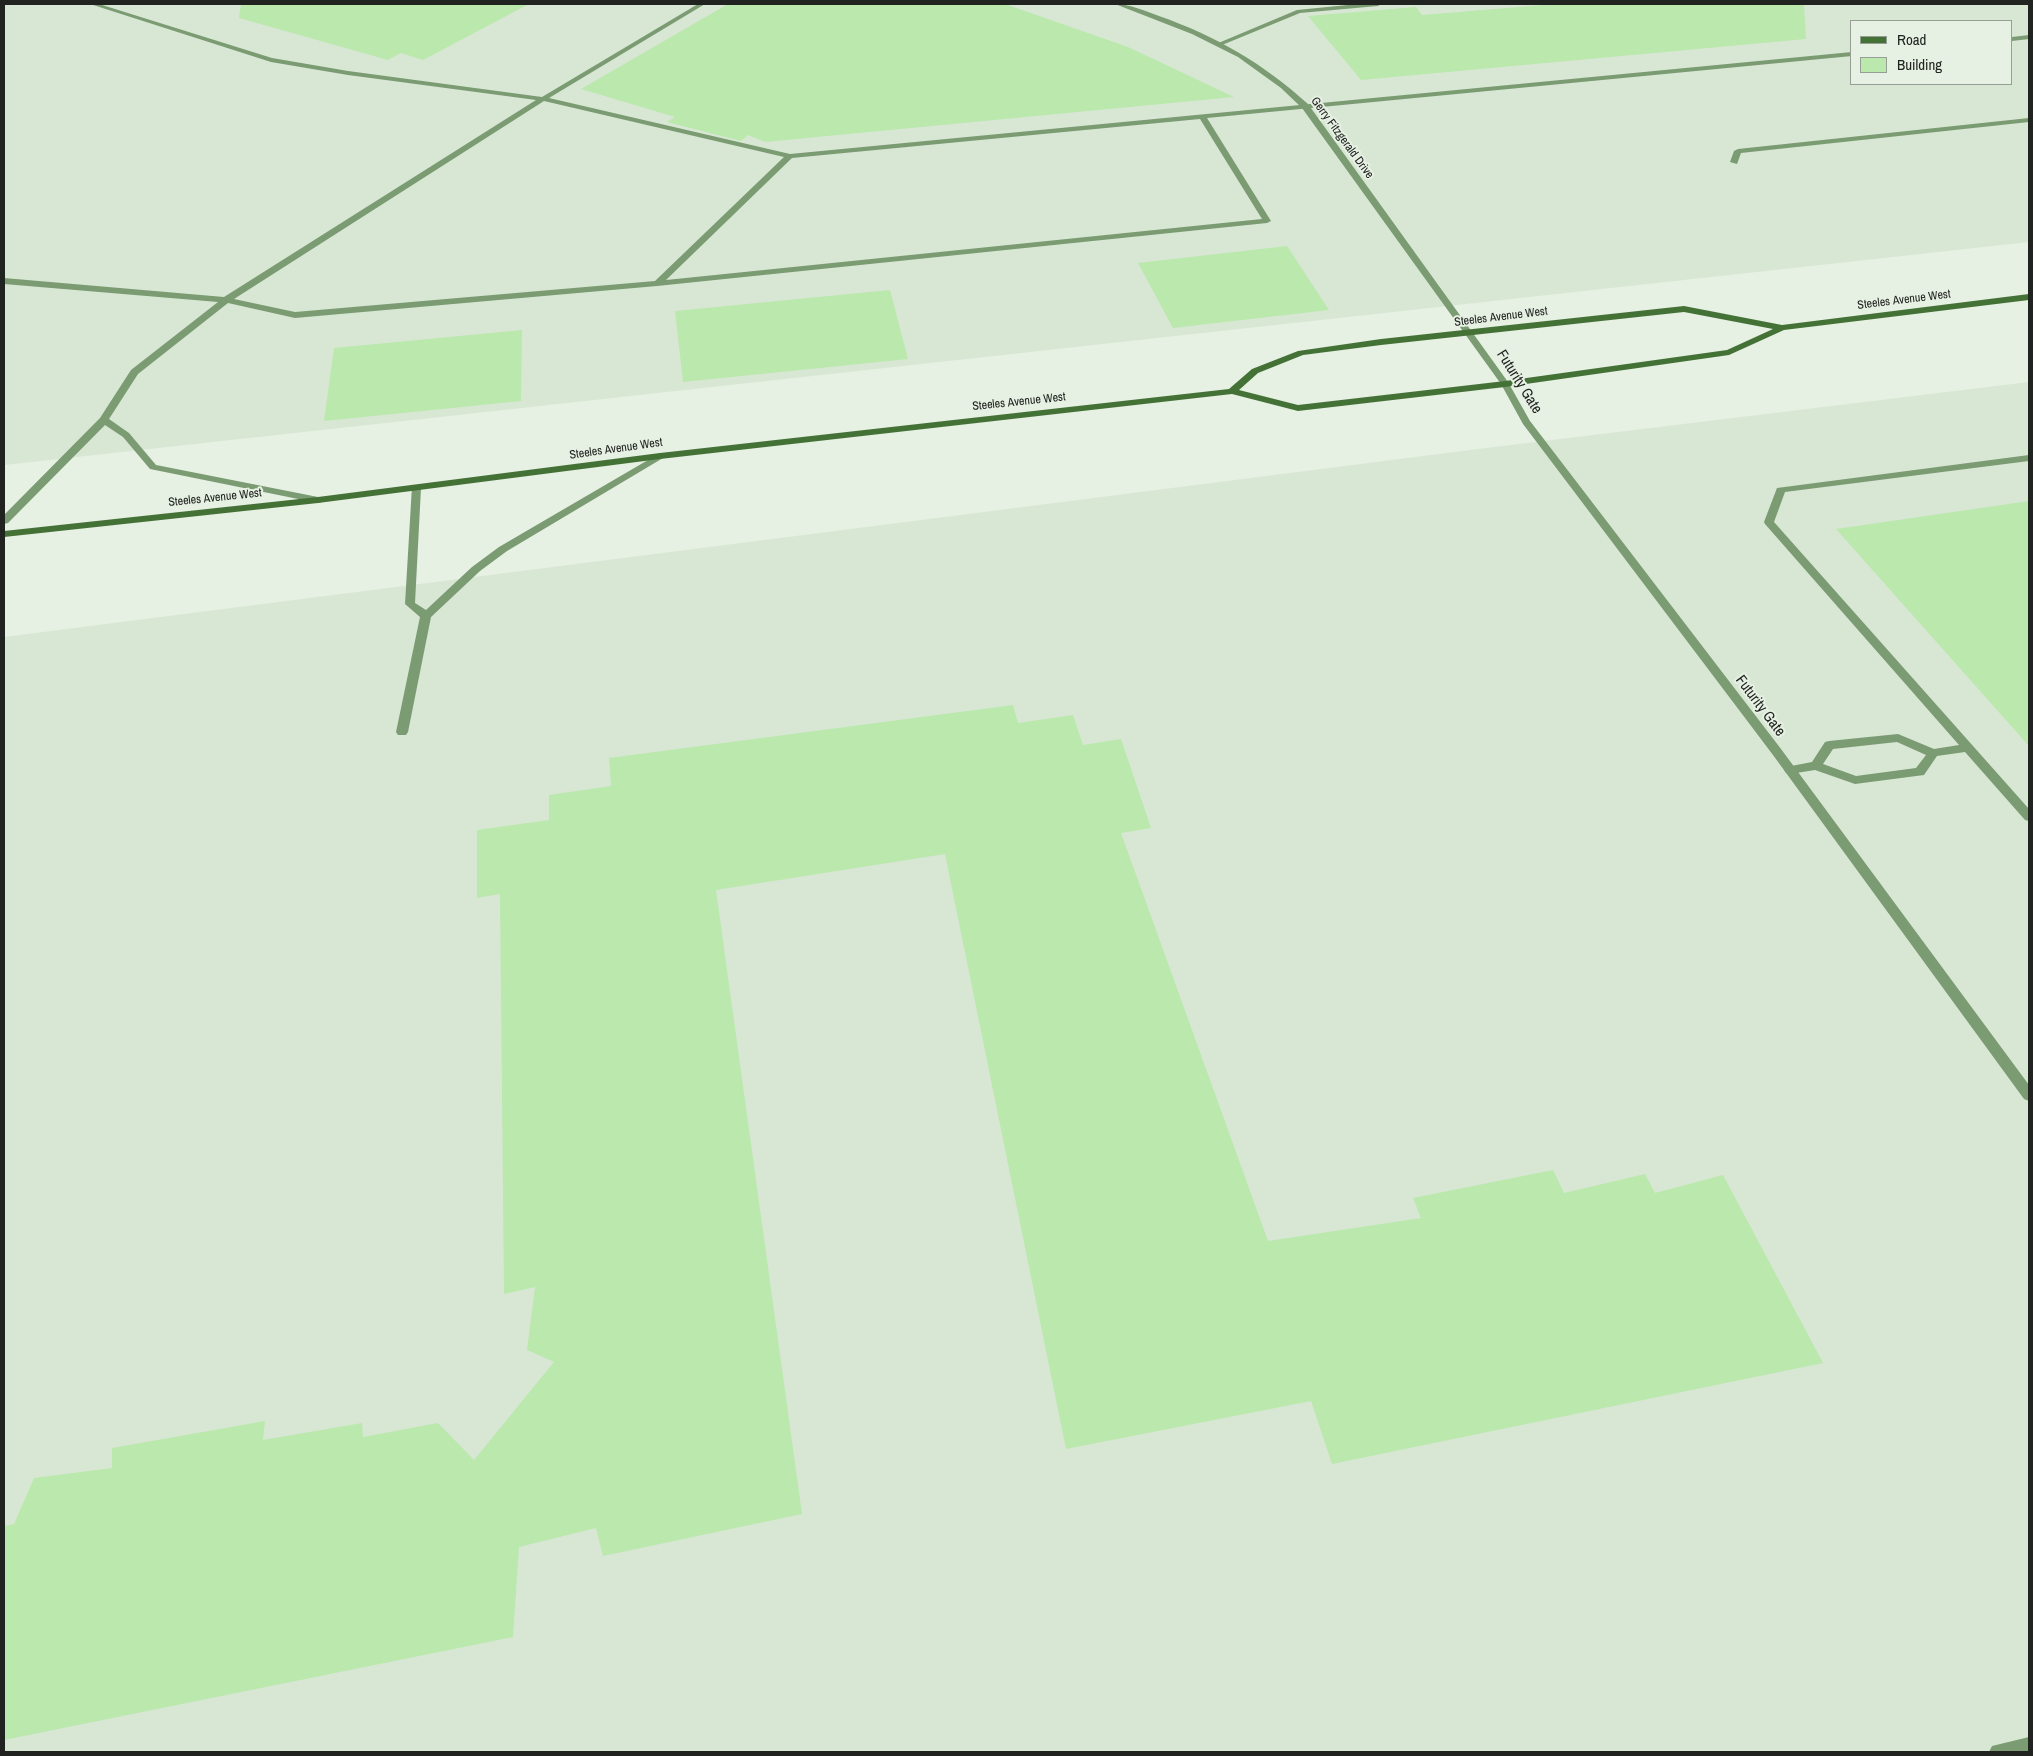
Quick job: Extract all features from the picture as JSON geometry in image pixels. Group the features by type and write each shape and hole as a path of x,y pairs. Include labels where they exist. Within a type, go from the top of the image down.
{"main road":[{"name":"Steeles Avenue West","path":"4,534 318,500 660,456 1232,391 1298,408 1505,384 1729,352 1782,328 2029,297"},
{"name":"Steeles Avenue West","path":"1232,391 1255,371 1301,353 1381,342 1470,334 1684,309 1782,328"}],"street":[{"path":"93,4 271,60 348,73 543,99 790,156 1850,54"},
{"path":"4,521 104,420 134,372 226,300 543,99 702,4"},
{"name":"Gerry Fitzgerald Drive","path":"1118,4 1182,26 1220,44 1246,58 1285,87 1304,106 1470,334"},
{"path":"1220,44 1300,12 1378,4"},
{"path":"2013,39 2029,37"},
{"path":"4,281 226,300 295,315 657,283 1267,221 1202,116"},
{"path":"1734,162 1738,151 2029,120"},
{"path":"657,283 790,156"},
{"name":"Futurity Gate","path":"1470,334 1505,384 1526,422 1790,770 2029,1095"},
{"path":"104,420 126,435 153,468 318,500"},
{"path":"402,732 426,616 476,569 503,549 660,456"},
{"path":"2029,458 1781,490 1769,522 2029,817"},
{"path":"416,488 410,604 426,616"},
{"path":"1816,766 1829,745 1898,738 1933,753 1968,747"},
{"path":"1790,770 1816,766 1855,780 1920,772 1933,753"},
{"path":"1998,1752 2029,1746"}],"shaded area":[{"path":"4,4 2029,4 2029,242 4,465"},
{"path":"2029,382 2029,1752 4,1752 4,637 1478,449"}],"building":[{"path":"241,4 529,4 423,60 401,53 388,60 239,18"},
{"path":"728,4 1005,4 1128,47 1234,97 765,142 748,135 741,141 667,122 675,117 581,89"},
{"path":"1555,4 1804,4 1806,39 1361,80 1308,16 1416,7 1422,15"},
{"path":"1287,246 1329,310 1173,328 1138,263"},
{"path":"890,290 908,359 683,382 675,311"},
{"path":"522,330 521,401 324,421 334,348"},
{"path":"2029,501 2029,746 1836,529"},
{"path":"1013,705 1018,723 1073,715 1083,745 1121,739 1151,828 1121,833 1268,1241 1421,1218 1413,1198 1553,1170 1564,1193 1645,1174 1655,1193 1723,1175 1823,1363 1332,1464 1311,1401 1066,1449 945,854 716,890 802,1514 603,1556 596,1528 519,1547 513,1637 4,1740 4,1526 14,1524 34,1478 112,1468 112,1448 265,1421 263,1440 362,1423 363,1437 438,1423 474,1460 554,1362 527,1350 535,1287 504,1294 500,894 477,898 477,830 549,820 549,795 611,786 609,758"}]}
